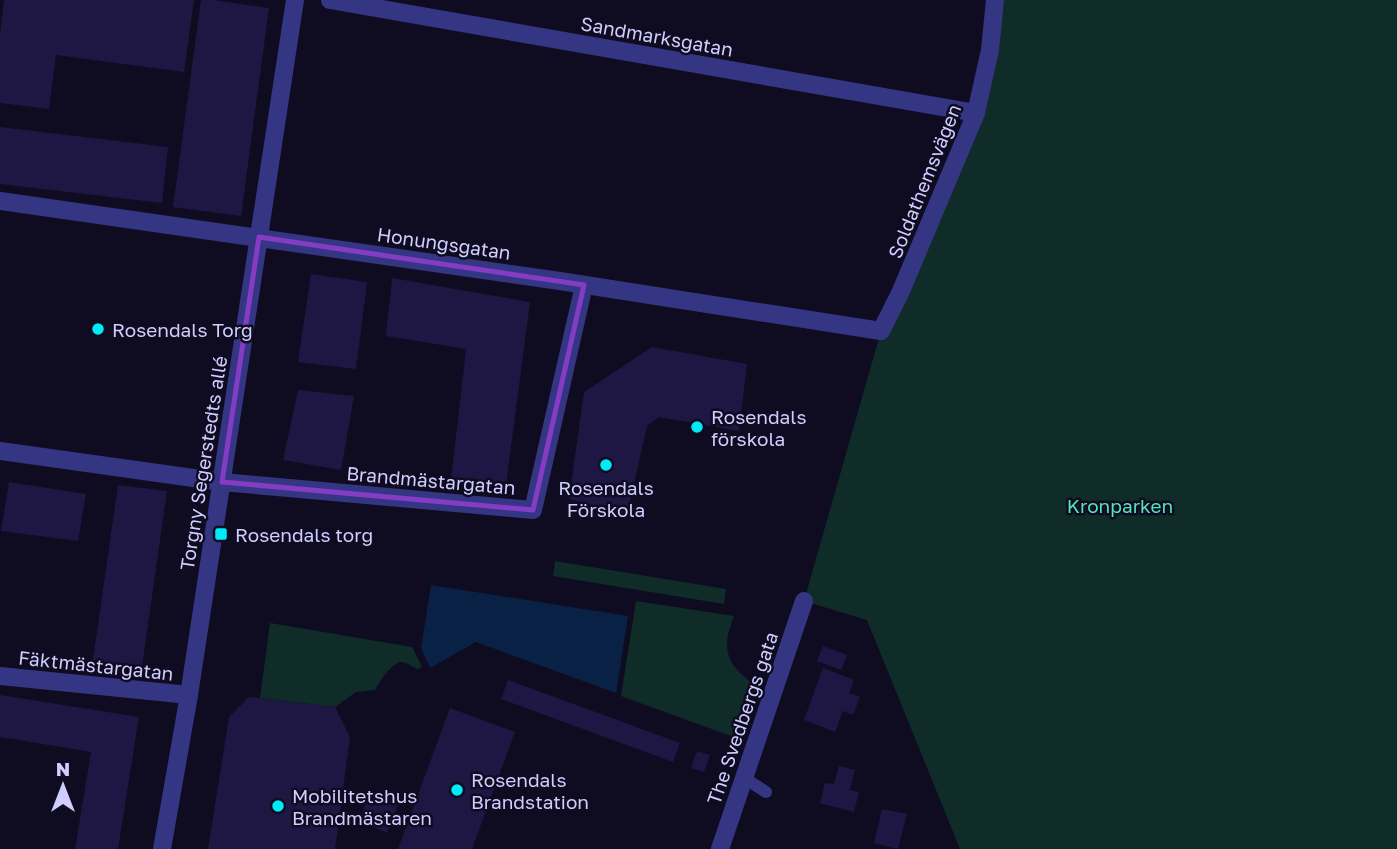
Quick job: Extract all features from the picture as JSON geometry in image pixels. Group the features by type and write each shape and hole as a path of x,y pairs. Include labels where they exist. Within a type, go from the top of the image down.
{"street":[{"name":"Torgny Segerstedts allé","path":"162,849 222,482 295,0"},
{"name":"Sandmarksgatan","path":"330,0 976,113"},
{"name":"Soldathemsvägen","path":"881,331 901,291 976,113 990,50 995,0"},
{"name":"Honungsgatan","path":"0,201 259,237 881,331"},
{"name":"Brandmästargatan","path":"222,482 533,510 584,285"},
{"path":"0,451 222,482"},
{"name":"The Svedbergs gata","path":"720,849 804,601"},
{"name":"Fäktmästargatan","path":"0,676 188,695"}],"lane":[{"path":"744,778 766,792"}],"highlighted area":[{"path":"259,237 584,285 533,510 222,482"}],"green space":[{"name":"Kronparken","path":"995,0 1397,0 1397,849 960,849 867,620 804,601 881,331 976,113"},
{"path":"555,561 726,589 724,604 553,576"},
{"path":"636,601 734,616 729,631 728,652 734,665 752,684 756,693 742,740 621,696"},
{"path":"270,623 412,647 422,667 417,669 404,662 397,663 375,690 356,692 335,707 260,698"}],"water":[{"path":"431,585 628,616 616,693 476,642 430,668 421,648"}],"building":[{"path":"4,0 194,0 184,72 56,55 49,109 0,103 0,35"},
{"path":"201,0 269,8 241,216 173,207"},
{"path":"0,127 168,147 162,203 0,184"},
{"path":"311,274 367,282 356,369 298,362"},
{"path":"392,278 530,302 506,485 451,480 466,349 386,336"},
{"name":"Rosendals Förskola","path":"652,347 747,364 739,431 659,417 647,426 627,515 569,499 584,392"},
{"path":"298,390 354,396 341,470 283,460"},
{"path":"9,482 86,494 78,541 1,531"},
{"path":"118,485 167,491 142,667 93,660"},
{"path":"823,646 847,655 841,670 817,661"},
{"path":"823,668 854,680 849,693 860,697 853,715 843,711 835,732 804,720"},
{"path":"508,680 680,743 673,762 501,699"},
{"path":"0,695 139,717 118,849 75,849 91,752 0,737"},
{"name":"Mobilitetshus Brandmästaren","path":"249,697 335,707 350,737 335,849 208,849 229,717"},
{"name":"Rosendals Brandstation","path":"450,708 515,732 472,849 398,849"},
{"path":"697,751 710,755 704,772 691,768"},
{"path":"839,766 855,770 850,790 859,792 854,812 820,803 825,783 834,784"},
{"path":"370,793 398,804 387,833 359,821"},
{"path":"882,809 907,814 898,849 874,843"}],"place":[{"name":"Rosendals Torg","path":"98,329"},
{"name":"Rosendals förskola","path":"697,427"},
{"name":"Rosendals Förskola","path":"606,465"},
{"name":"Rosendals torg","path":"221,534"},
{"name":"Rosendals Brandstation","path":"457,790"},
{"name":"Mobilitetshus Brandmästaren","path":"278,806"}]}
